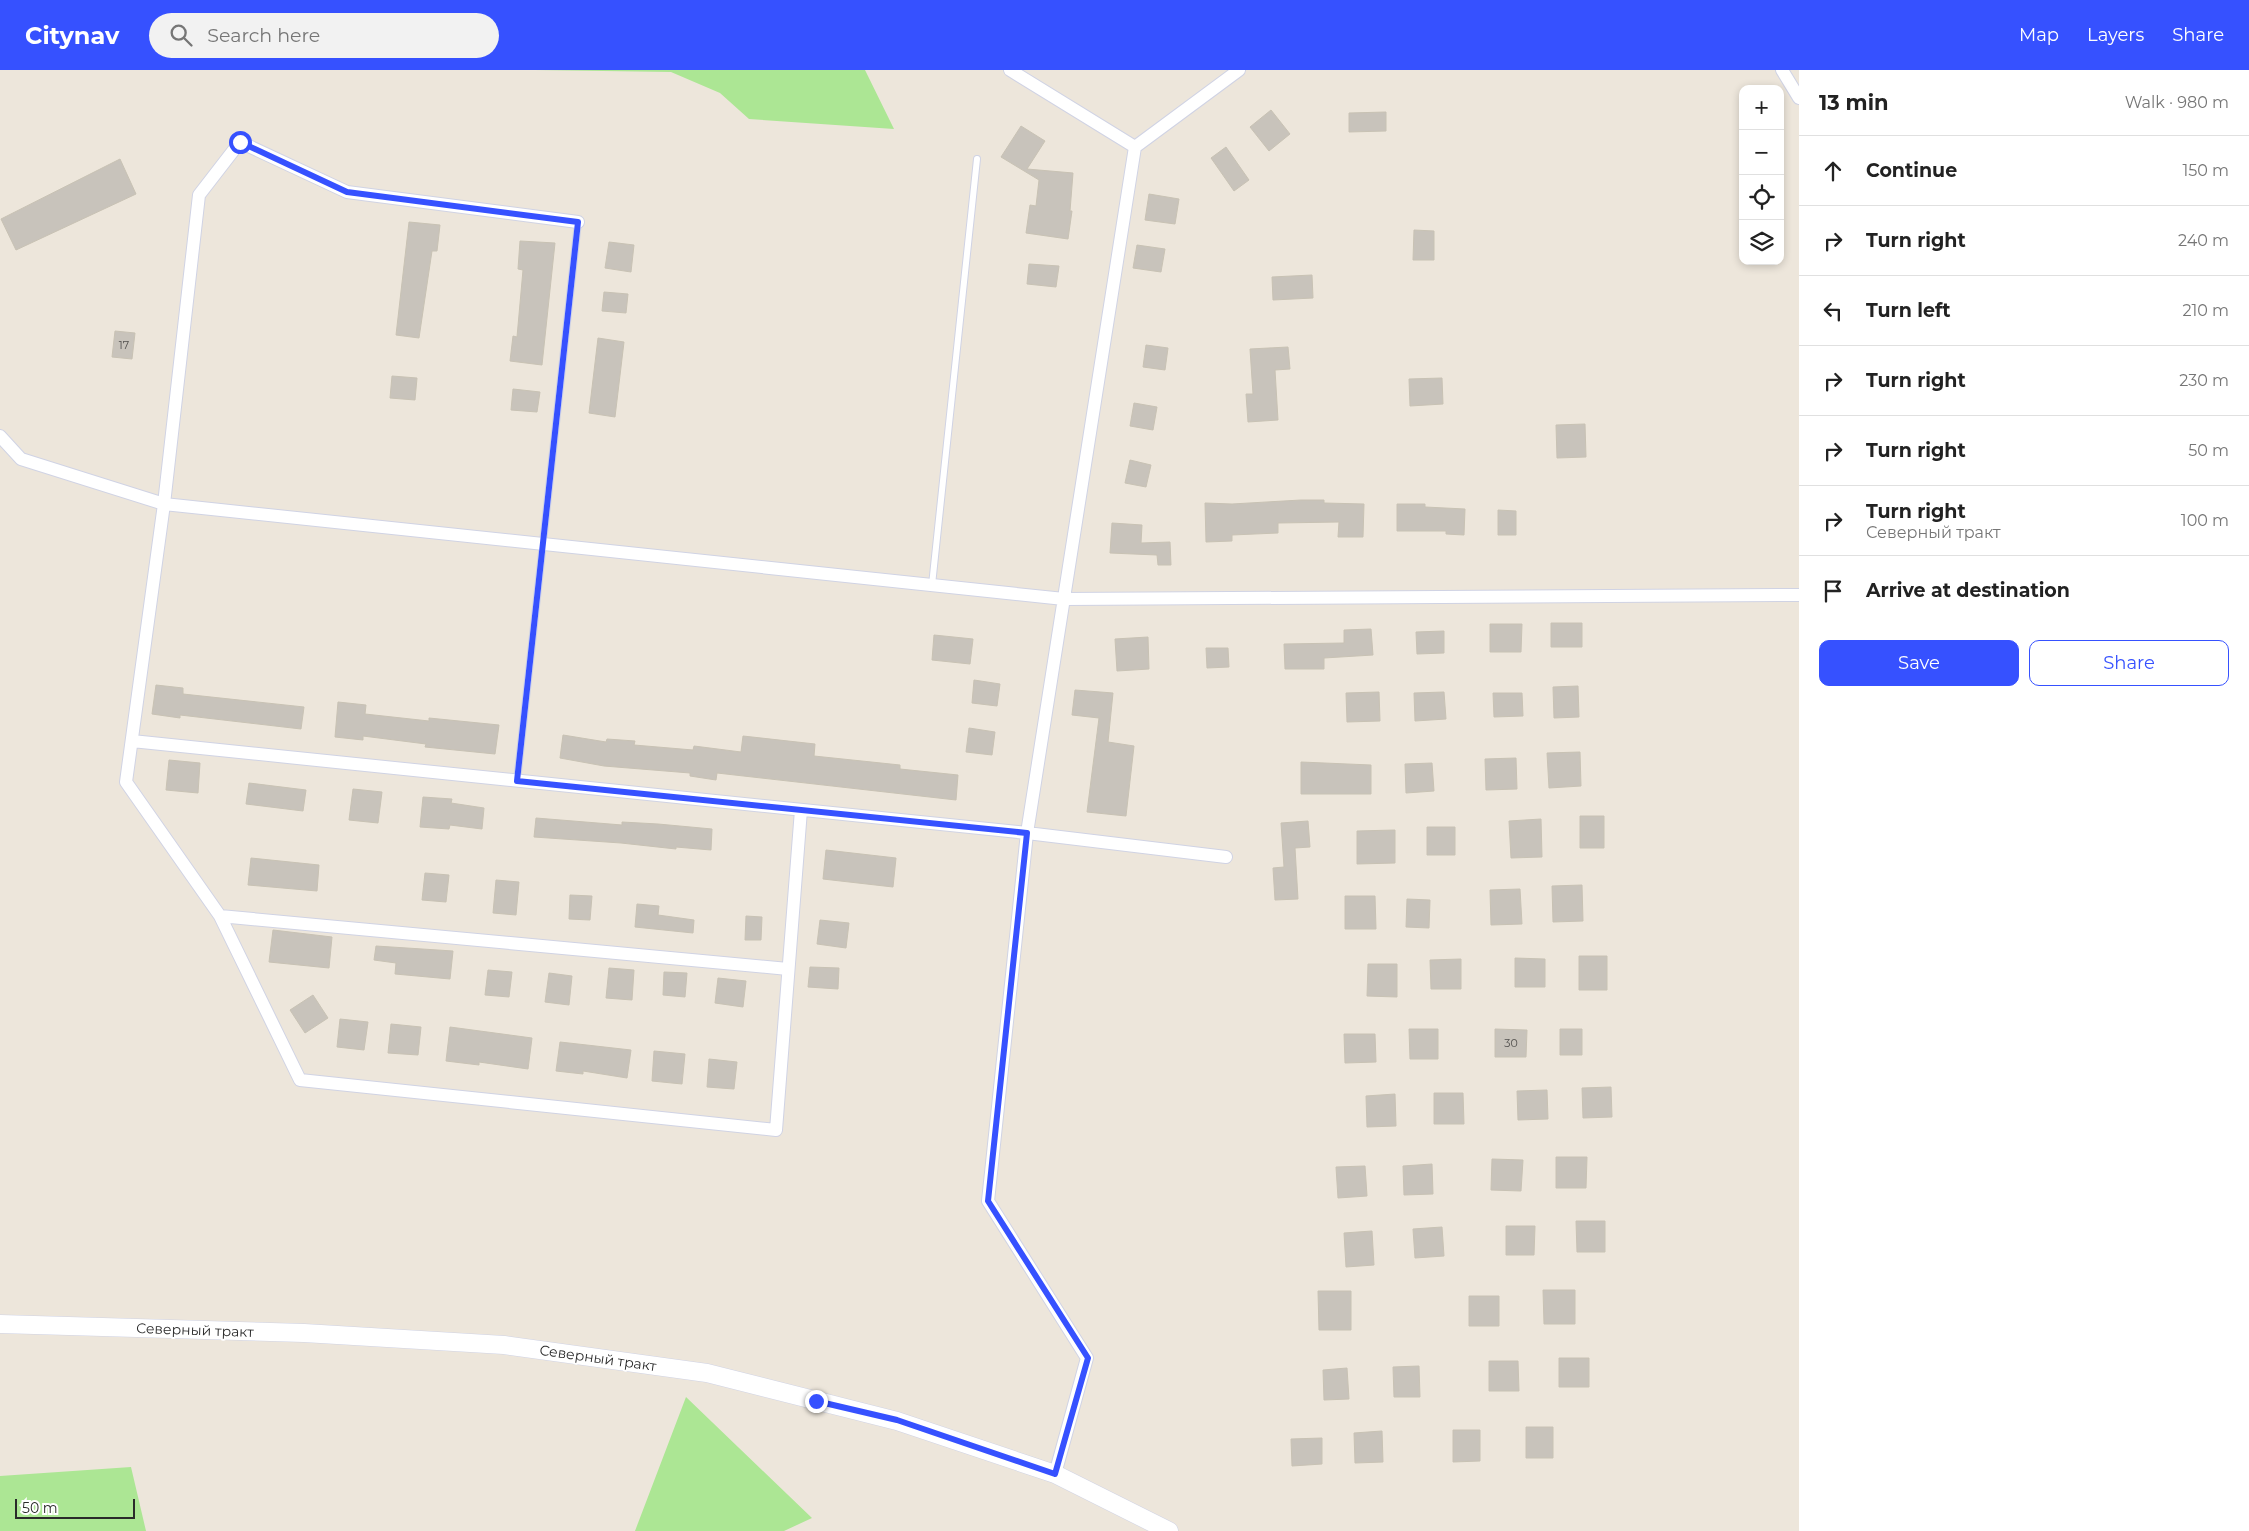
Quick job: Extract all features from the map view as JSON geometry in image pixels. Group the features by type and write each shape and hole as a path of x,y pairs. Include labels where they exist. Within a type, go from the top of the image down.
{"main road":[{"name":"Северный тракт","path":"0,1324 304,1333 504,1345 707,1373 897,1420 1055,1474 1169,1531"}],"street":[{"path":"1010,70 1136,148"},
{"path":"1055,1474 1088,1358 988,1201 1027,833 1136,148 1239,70"},
{"path":"1782,70 1799,98"},
{"path":"578,222 347,192 240,142 199,195 164,504 126,782 220,916 300,1080 776,1130 801,810"},
{"path":"0,436 21,459 164,504 1064,599 1799,595"},
{"path":"132,741 1027,833 1226,857"},
{"path":"220,916 788,969"}],"lane":[{"path":"932,585 978,159"},
{"path":"517,781 578,222"}],"green space":[{"path":"535,70 865,70 894,129 749,119 720,93 671,72"},
{"path":"686,1397 812,1518 784,1531 635,1531"},
{"path":"131,1467 146,1531 0,1531 0,1476"}],"building":[{"path":"1271,110 1290,134 1269,151 1250,127"},
{"path":"1386,112 1386,131 1349,132 1349,113"},
{"path":"1021,126 1045,141 1027,169 1073,173 1070,211 1072,211 1068,239 1026,233 1030,205 1036,206 1039,180 1001,157"},
{"path":"1226,147 1249,180 1234,191 1211,158"},
{"path":"120,159 136,194 16,250 1,219"},
{"path":"1149,194 1179,199 1175,224 1145,220"},
{"path":"409,222 440,225 437,251 432,251 419,338 396,335"},
{"path":"1414,230 1434,231 1434,260 1413,260"},
{"path":"520,241 555,243 542,365 510,361 513,336 517,337 523,270 518,269"},
{"path":"609,242 634,245 631,272 605,268"},
{"path":"1137,245 1165,249 1161,272 1133,268"},
{"path":"1029,264 1059,266 1056,287 1027,284"},
{"path":"1312,275 1313,298 1273,300 1272,277"},
{"path":"604,292 628,294 626,313 602,311"},
{"path":"115,331 135,333 132,359 112,357"},
{"path":"598,338 624,342 615,417 589,413"},
{"path":"1146,345 1168,348 1165,370 1143,367"},
{"path":"1288,347 1290,369 1275,370 1278,420 1248,422 1246,394 1253,394 1250,349"},
{"path":"392,376 417,378 415,400 390,398"},
{"path":"1442,378 1443,404 1410,406 1409,379"},
{"path":"513,389 540,392 537,412 511,410"},
{"path":"1134,403 1157,407 1153,430 1130,426"},
{"path":"1585,424 1586,457 1557,458 1556,425"},
{"path":"1130,460 1151,465 1146,487 1125,483"},
{"path":"1324,500 1324,503 1364,504 1363,537 1338,537 1339,522 1278,523 1278,533 1232,535 1232,541 1206,542 1205,503 1232,504"},
{"path":"1397,504 1425,504 1425,507 1465,509 1464,535 1446,534 1446,531 1397,531"},
{"path":"1498,510 1516,511 1516,535 1498,535"},
{"path":"1112,523 1142,525 1141,543 1170,542 1171,565 1158,565 1157,555 1110,553"},
{"path":"1551,623 1582,623 1582,647 1551,647"},
{"path":"1490,624 1522,624 1521,652 1490,652"},
{"path":"1371,629 1373,655 1324,658 1324,669 1285,669 1284,644 1344,643 1344,630"},
{"path":"1444,631 1444,653 1417,654 1416,632"},
{"path":"934,635 973,639 970,664 932,660"},
{"path":"1148,637 1149,669 1117,671 1115,639"},
{"path":"1206,648 1228,648 1229,667 1207,668"},
{"path":"974,680 1000,684 997,706 972,703"},
{"path":"156,685 183,688 183,694 304,707 301,729 180,715 180,718 152,714"},
{"path":"1578,686 1579,717 1554,718 1553,687"},
{"path":"1075,690 1113,693 1108,742 1134,746 1126,816 1087,812 1099,718 1072,715"},
{"path":"1379,692 1380,721 1347,722 1346,693"},
{"path":"1444,692 1446,719 1415,721 1414,693"},
{"path":"1493,693 1522,693 1523,716 1494,717"},
{"path":"338,702 366,705 365,714 429,721 429,718 499,725 495,754 425,747 426,744 363,736 363,740 335,737"},
{"path":"969,728 995,732 992,755 966,752"},
{"path":"563,735 606,742 607,739 635,741 634,745 693,750 694,746 741,752 743,736 815,744 814,756 900,765 900,769 958,775 956,800 717,773 716,780 690,776 690,773 604,766 560,758"},
{"path":"1580,752 1581,786 1549,788 1547,753"},
{"path":"1516,758 1517,789 1486,790 1485,759"},
{"path":"169,760 200,763 198,793 166,790"},
{"path":"1301,762 1371,765 1371,794 1301,794"},
{"path":"1432,763 1434,791 1406,793 1405,764"},
{"path":"249,783 306,790 303,811 246,804"},
{"path":"353,789 382,792 378,823 349,820"},
{"path":"423,797 452,799 451,803 484,808 482,829 450,825 449,829 420,827"},
{"path":"1580,816 1604,816 1604,848 1580,848"},
{"path":"536,818 622,825 622,822 658,824 712,829 711,850 676,847 676,849 534,837"},
{"path":"1541,819 1542,857 1511,858 1509,821"},
{"path":"1308,821 1310,847 1295,848 1298,899 1275,900 1273,868 1284,867 1281,823"},
{"path":"1427,827 1455,827 1455,855 1427,855"},
{"path":"1395,830 1395,863 1357,864 1357,831"},
{"path":"826,850 896,858 893,887 823,879"},
{"path":"251,858 319,865 317,891 248,885"},
{"path":"425,873 449,875 446,902 422,900"},
{"path":"496,880 519,882 516,915 493,913"},
{"path":"1582,885 1583,921 1553,922 1552,886"},
{"path":"1520,889 1522,924 1491,925 1490,890"},
{"path":"570,895 592,896 590,920 569,919"},
{"path":"1345,896 1375,896 1376,929 1345,929"},
{"path":"1407,899 1430,900 1429,928 1406,927"},
{"path":"637,904 659,906 658,915 694,920 693,933 635,927"},
{"path":"746,916 762,917 761,940 745,940"},
{"path":"820,920 849,923 846,948 817,944"},
{"path":"273,930 332,937 329,968 269,962"},
{"path":"376,946 453,951 450,979 395,974 396,963 374,960"},
{"path":"1579,956 1607,956 1607,990 1579,990"},
{"path":"1515,958 1545,959 1545,987 1515,987"},
{"path":"1461,959 1461,989 1431,989 1430,960"},
{"path":"1368,964 1397,964 1397,997 1367,996"},
{"path":"810,967 839,968 838,989 808,987"},
{"path":"609,968 634,970 632,1000 606,998"},
{"path":"488,970 512,972 509,997 485,995"},
{"path":"664,972 687,973 685,997 663,995"},
{"path":"549,973 572,976 569,1005 545,1002"},
{"path":"718,978 746,981 743,1007 715,1003"},
{"path":"313,995 328,1018 305,1033 290,1010"},
{"path":"340,1019 368,1022 364,1050 337,1047"},
{"path":"391,1024 421,1027 418,1055 388,1053"},
{"path":"450,1027 532,1038 528,1069 479,1062 479,1065 446,1061"},
{"path":"1409,1029 1438,1029 1438,1059 1410,1059"},
{"path":"1495,1029 1527,1030 1526,1057 1495,1057"},
{"path":"1560,1029 1582,1029 1582,1055 1560,1055"},
{"path":"1344,1034 1375,1034 1376,1062 1345,1063"},
{"path":"560,1042 631,1050 627,1078 583,1071 583,1074 556,1071"},
{"path":"654,1051 685,1054 682,1084 652,1081"},
{"path":"709,1059 737,1062 734,1089 707,1087"},
{"path":"1611,1087 1612,1117 1583,1118 1582,1088"},
{"path":"1547,1090 1548,1119 1518,1120 1517,1091"},
{"path":"1434,1093 1463,1093 1464,1124 1434,1124"},
{"path":"1395,1094 1396,1126 1367,1127 1366,1096"},
{"path":"1556,1157 1587,1157 1586,1188 1556,1188"},
{"path":"1492,1159 1523,1160 1521,1191 1491,1190"},
{"path":"1432,1164 1433,1194 1404,1195 1403,1166"},
{"path":"1365,1166 1367,1196 1338,1198 1336,1167"},
{"path":"1576,1221 1605,1221 1605,1252 1577,1252"},
{"path":"1506,1226 1535,1226 1534,1255 1506,1255"},
{"path":"1442,1227 1444,1256 1415,1258 1413,1229"},
{"path":"1372,1231 1374,1265 1346,1267 1344,1233"},
{"path":"1543,1290 1575,1290 1575,1324 1544,1324"},
{"path":"1318,1291 1351,1291 1351,1330 1319,1330"},
{"path":"1469,1296 1499,1296 1499,1326 1469,1326"},
{"path":"1559,1358 1589,1358 1589,1387 1559,1387"},
{"path":"1489,1361 1518,1361 1519,1391 1489,1391"},
{"path":"1419,1366 1420,1397 1394,1397 1393,1367"},
{"path":"1347,1368 1349,1399 1324,1400 1323,1370"},
{"path":"1526,1427 1553,1427 1553,1458 1526,1458"},
{"path":"1453,1430 1480,1430 1480,1461 1453,1462"},
{"path":"1382,1431 1383,1462 1355,1463 1354,1433"},
{"path":"1322,1438 1322,1464 1292,1466 1291,1439"}],"route":[{"path":"240,142 347,192 578,222 517,781 1027,833 988,1201 1088,1358 1055,1474 897,1420 816,1401"}]}
